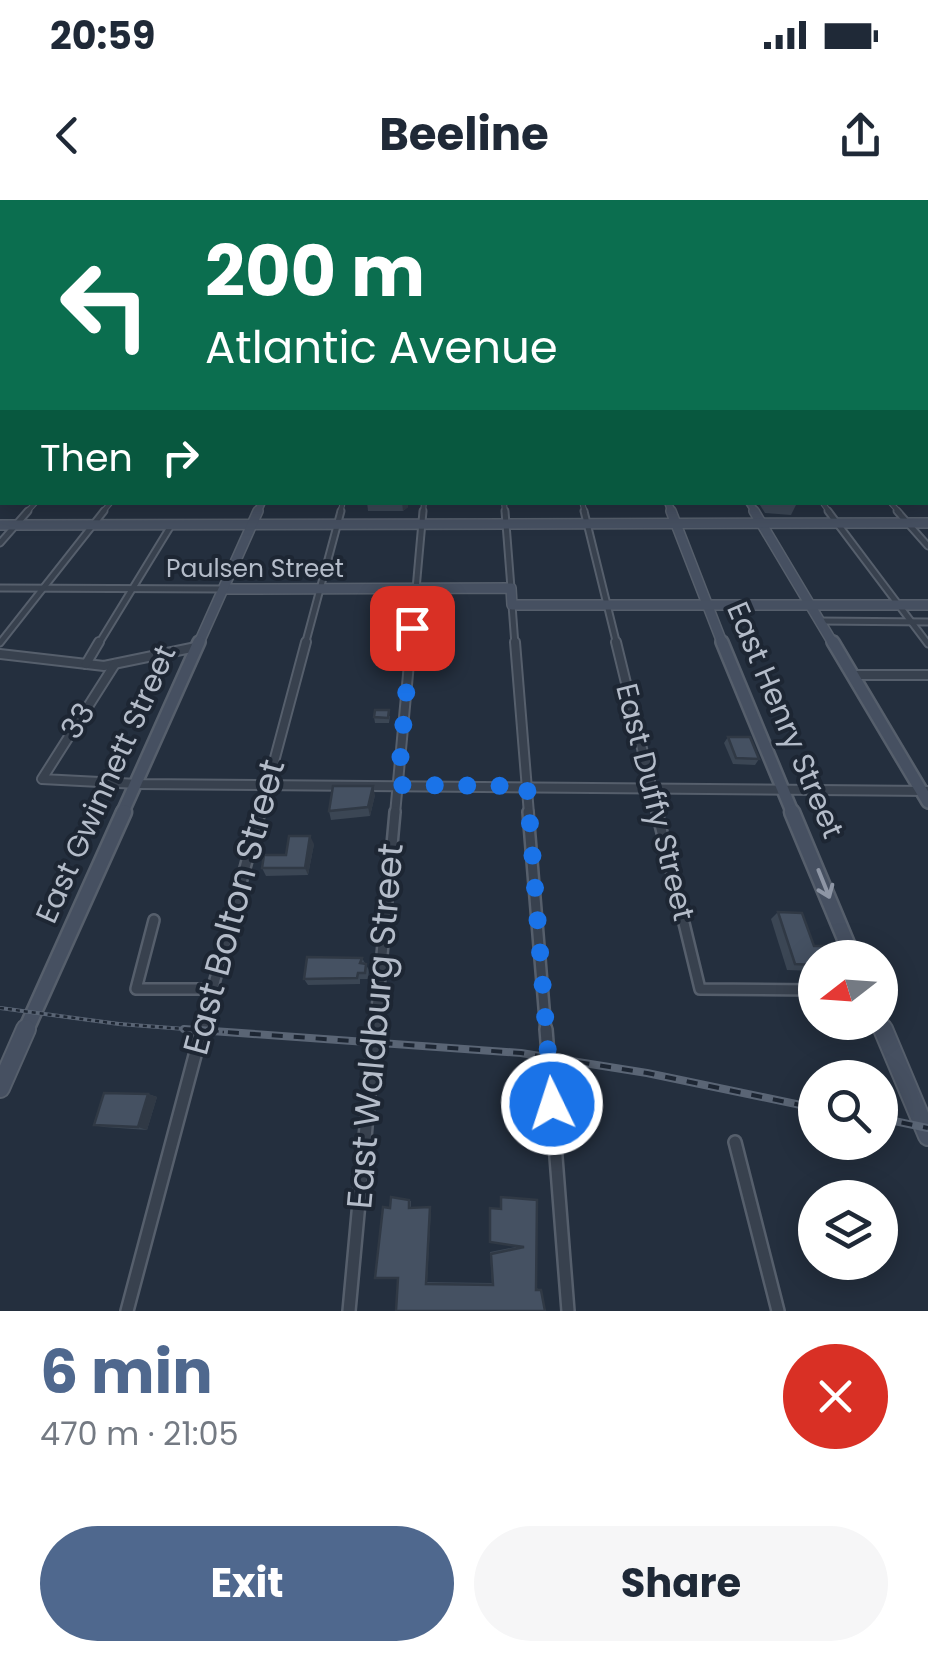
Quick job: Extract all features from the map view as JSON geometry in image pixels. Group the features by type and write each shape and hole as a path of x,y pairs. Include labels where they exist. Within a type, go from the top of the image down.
{"main road":[{"name":"East Gwinnett Street","path":"0,1088 261,505"},
{"name":"East Henry Street","path":"670,505 707,606 847,940"},
{"path":"751,505 926,795"},
{"path":"0,524 928,523"},
{"path":"511,588 512,606 928,605"},
{"name":"Paulsen Street","path":"226,589 511,588"},
{"path":"888,1040 928,1136"}],"street":[{"path":"0,542 33,505"},
{"path":"0,643 109,505"},
{"name":"East Bolton Street","path":"127,1311 343,505"},
{"name":"East Waldburg Street","path":"349,1311 424,505"},
{"path":"504,505 511,588"},
{"name":"East Duffy Street","path":"583,505 700,989 798,990"},
{"path":"824,505 928,644"},
{"path":"893,505 928,546"},
{"path":"86,664 172,524"},
{"name":"Paulsen Street","path":"0,588 226,589"},
{"path":"512,606 568,1311"},
{"path":"820,621 928,622"},
{"path":"0,654 114,664 196,648"},
{"name":"33","path":"114,664 42,778 138,784"},
{"path":"852,675 928,675"},
{"path":"138,784 651,786 926,795"},
{"path":"154,920 136,988 212,989"},
{"path":"735,1142 778,1311"}],"building":[{"path":"375,710 389,710 388,718 374,717"},
{"path":"728,737 750,737 759,759 736,758"},
{"path":"333,786 373,786 368,807 329,811"},
{"path":"289,836 310,836 305,868 262,868 264,855 286,855"},
{"path":"778,912 802,913 812,940 798,940 795,964"},
{"path":"307,957 362,958 365,973 358,973 357,978 304,979"},
{"path":"104,1093 148,1094 138,1127 94,1125"},
{"path":"391,1197 409,1200 409,1208 430,1207 426,1284 493,1285 491,1254 524,1247 490,1242 490,1208 501,1209 501,1197 537,1200 536,1290 541,1290 545,1311 396,1311 398,1278 375,1278 383,1207 390,1208"}],"railway":[{"path":"0,1008 194,1030"},
{"path":"184,1029 194,1030"},
{"path":"194,1030 521,1053 647,1073 798,1104"},
{"path":"194,1030 224,1032"},
{"path":"898,1122 928,1128"}],"route":[{"path":"412,628 398,785 527,786 552,1104"}]}
